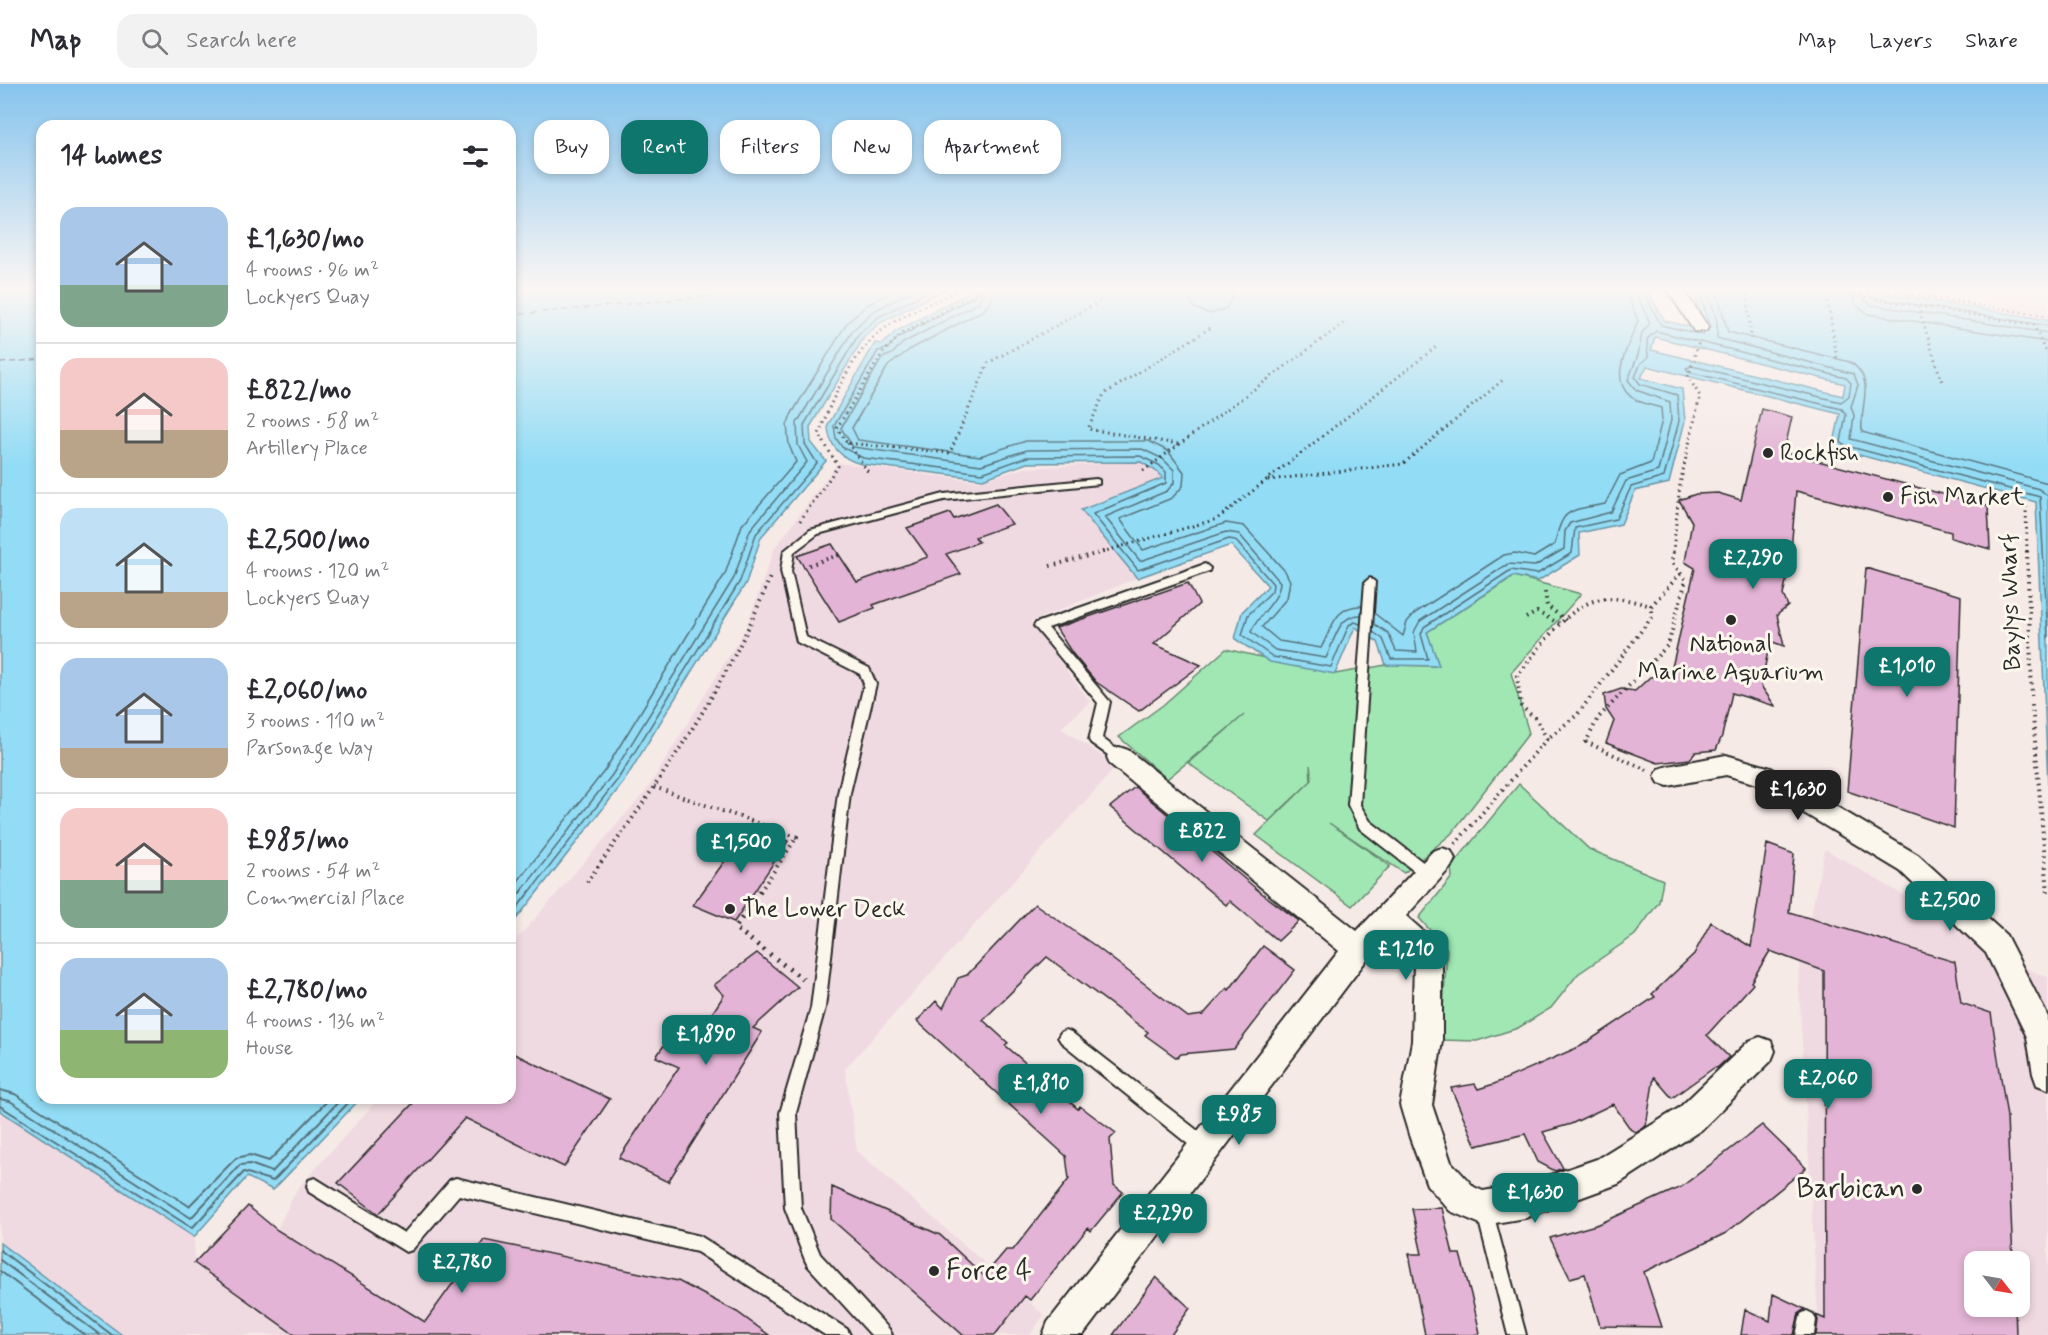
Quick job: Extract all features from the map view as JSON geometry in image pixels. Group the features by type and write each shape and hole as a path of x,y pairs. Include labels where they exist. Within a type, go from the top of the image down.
{"street":[{"path":"1119,757 1358,949"},
{"path":"1668,776 1726,765 1762,775 1910,863 1996,944 2042,1036 2048,1074"},
{"path":"1061,1335 1358,949 1435,866"},
{"path":"1387,918 1411,936 1423,949 1428,962 1427,1041 1416,1105 1426,1138 1439,1173 1462,1199 1483,1208 1526,1201 1606,1172 1690,1119 1760,1051"}],"lane":[{"path":"883,1335 814,1260 793,1208 788,1113 818,1008 844,793 870,684 865,671 801,639 786,571 789,551 814,532 944,497 1096,482"},
{"path":"1119,757 1095,740 1104,702 1040,626 1205,568"},
{"path":"1370,582 1354,805 1365,825 1435,866"},
{"path":"1066,1037 1206,1148"},
{"path":"315,1186 406,1244 456,1186 700,1244 841,1335"},
{"path":"1483,1208 1517,1335"}],"path":[{"path":"868,472 837,428 888,347"},
{"path":"847,443 951,453 988,363 1016,347"},
{"path":"1178,444 1088,429 1104,394 1179,347"},
{"path":"1143,471 1311,347"},
{"path":"1050,566 1199,526 1217,519 1436,347"},
{"path":"1835,347 1837,359"},
{"path":"1931,347 1942,382"},
{"path":"1668,776 1635,766 1586,742 1598,718 1668,645 1686,580 1672,564 1680,484 1700,396 1688,377 1694,360"},
{"path":"1268,480 1403,464 1503,380"},
{"name":"Baylys Wharf","path":"2026,506 2032,696"},
{"path":"1435,866 1547,739 1576,715 1651,618 1652,606 1681,573"},
{"path":"1545,592 1545,603 1553,613 1567,621"},
{"path":"1547,739 1537,720 1521,706 1517,676 1583,605 1601,599 1618,599 1652,606"},
{"path":"1526,618 1537,612 1562,626"},
{"path":"2032,705 2048,893"},
{"path":"654,787 797,837 735,928 811,985 813,1025"}],"shaded area":[{"path":"1140,462 1163,478 1081,510 1137,578 1031,622 1090,702 1061,728 1117,766 845,1069 857,1151 1044,1315 1030,1335 122,1335 0,1243 0,1111 194,1237 195,1262 248,1206 277,1229 297,1189 374,1104 516,1104 516,940 646,791 746,628 774,549 838,463 979,481 1025,468"},
{"name":"Barbican","path":"1825,849 2034,972 2048,977 2048,1335 1819,1335 1798,973"}],"green space":[{"path":"1514,576 1581,594 1511,673 1529,733 1451,834 1404,873 1329,823 1390,866 1352,906 1256,835 1310,782 1269,821 1188,763 1244,715 1167,779 1119,737 1163,705 1226,649 1335,674 1386,665 1439,666 1427,632"},
{"path":"1519,784 1589,849 1663,880 1659,902 1635,935 1578,974 1551,1008 1518,1028 1477,1041 1441,1040 1447,949 1419,918 1452,877 1451,867"}],"water":[{"path":"0,347 36,347 36,1104 355,1104 273,1190 247,1177 194,1237 0,1111"},
{"path":"516,347 858,347 810,427 811,442 826,461 761,537 746,583 623,783 516,919"},
{"path":"872,347 1652,347 1651,350 1843,396 1845,384 1697,347 2048,347 2048,784 2036,502 1833,448 1840,414 1647,366 1641,378 1682,389 1685,421 1669,483 1635,491 1621,524 1579,533 1580,555 1538,581 1513,576 1427,632 1439,666 1386,665 1378,642 1355,627 1335,674 1270,662 1235,639 1242,612 1268,586 1231,545 1137,578 1081,510 1163,478 1141,462 1027,463 983,479 854,462 842,455 833,445 828,425"},
{"path":"0,1243 122,1335 0,1335"}],"building":[{"name":"National Marine Aquarium","path":"1762,409 1792,417 1784,452 1988,506 1990,549 1951,538 1951,532 1796,491 1790,563 1783,595 1788,606 1777,615 1784,646 1770,641 1761,686 1775,706 1732,693 1722,736 1716,750 1696,752 1690,759 1658,763 1606,743 1614,721 1606,709 1604,695 1621,689 1635,691 1650,677 1670,676 1695,568 1685,562 1692,522 1679,500 1696,494 1718,493 1741,500"},
{"path":"996,504 1012,524 975,537 979,542 946,554 961,574 873,605 875,608 839,622 797,556 832,544 857,582 928,557 907,528 950,513 954,519"},
{"path":"1866,568 1961,596 1954,828 1847,791"},
{"path":"1188,583 1199,604 1154,644 1201,665 1139,711 1096,682 1072,653 1056,628"},
{"path":"1135,787 1259,891 1299,921 1278,941 1230,901 1226,905 1110,807"},
{"path":"750,826 788,841 734,922 693,905"},
{"name":"Barbican","path":"1767,844 1794,854 1789,912 1955,962 1961,1003 1991,1013 2007,1117 2013,1251 1964,1251 1964,1317 2015,1317 2016,1335 1816,1335 1818,1320 1816,1315 1825,1319 1824,971 1770,951 1751,982 1753,984 1707,1035 1729,1057 1717,1068 1715,1067 1672,1098 1654,1077 1646,1126 1636,1132 1631,1130 1613,1104 1571,1124 1543,1132 1563,1168 1555,1171 1538,1162 1525,1134 1476,1146 1451,1088 1475,1084 1478,1089 1494,1084 1581,1046 1655,997 1652,994 1694,954 1711,922 1751,947"},
{"path":"1035,904 1094,945 1188,1017 1203,1015 1227,988 1229,990 1263,946 1295,970 1234,1049 1181,1054 1177,1058 1145,1035 1148,1032 1047,957 983,1020 1008,1043 1005,1045 1078,1109 1080,1106 1116,1133 1110,1139 1114,1185 1123,1192 1091,1231 1088,1228 1030,1300 1025,1296 995,1335 963,1335 831,1219 832,1187 940,1235 984,1276 1006,1250 1013,1250 1069,1179 1066,1156 917,1021 936,1001 943,1008 958,978 967,975"},
{"path":"757,953 798,987 753,1028 762,1032 668,1182 619,1158 679,1067 656,1057 681,1020 702,1029 724,995 714,985"},
{"path":"516,1055 610,1099 564,1167 465,1118 378,1214 338,1183 412,1104 516,1104"},
{"path":"1762,1125 1806,1168 1726,1233 1644,1272 1662,1327 1600,1326 1585,1274 1570,1278 1550,1238 1599,1224 1681,1187"},
{"path":"248,1206 277,1230 425,1322 484,1240 678,1281 737,1312 769,1335 295,1335 194,1263"},
{"path":"1442,1208 1453,1254 1460,1254 1473,1302 1480,1333 1474,1335 1425,1335 1409,1254 1422,1254 1412,1209"},
{"path":"1156,1277 1190,1308 1171,1335 1113,1335"},
{"path":"1773,1294 1805,1309 1799,1313 1794,1335 1741,1335 1745,1309 1770,1321"}],"ferry route":[{"path":"0,363 36,360"}],"place":[{"name":"Rockfish","path":"1768,453"},
{"name":"Fish Market","path":"1888,497"},
{"name":"National Marine Aquarium","path":"1731,620"},
{"name":"The Lower Deck","path":"730,909"},
{"name":"Barbican","path":"1917,1189"},
{"name":"Force 4","path":"934,1271"}]}
